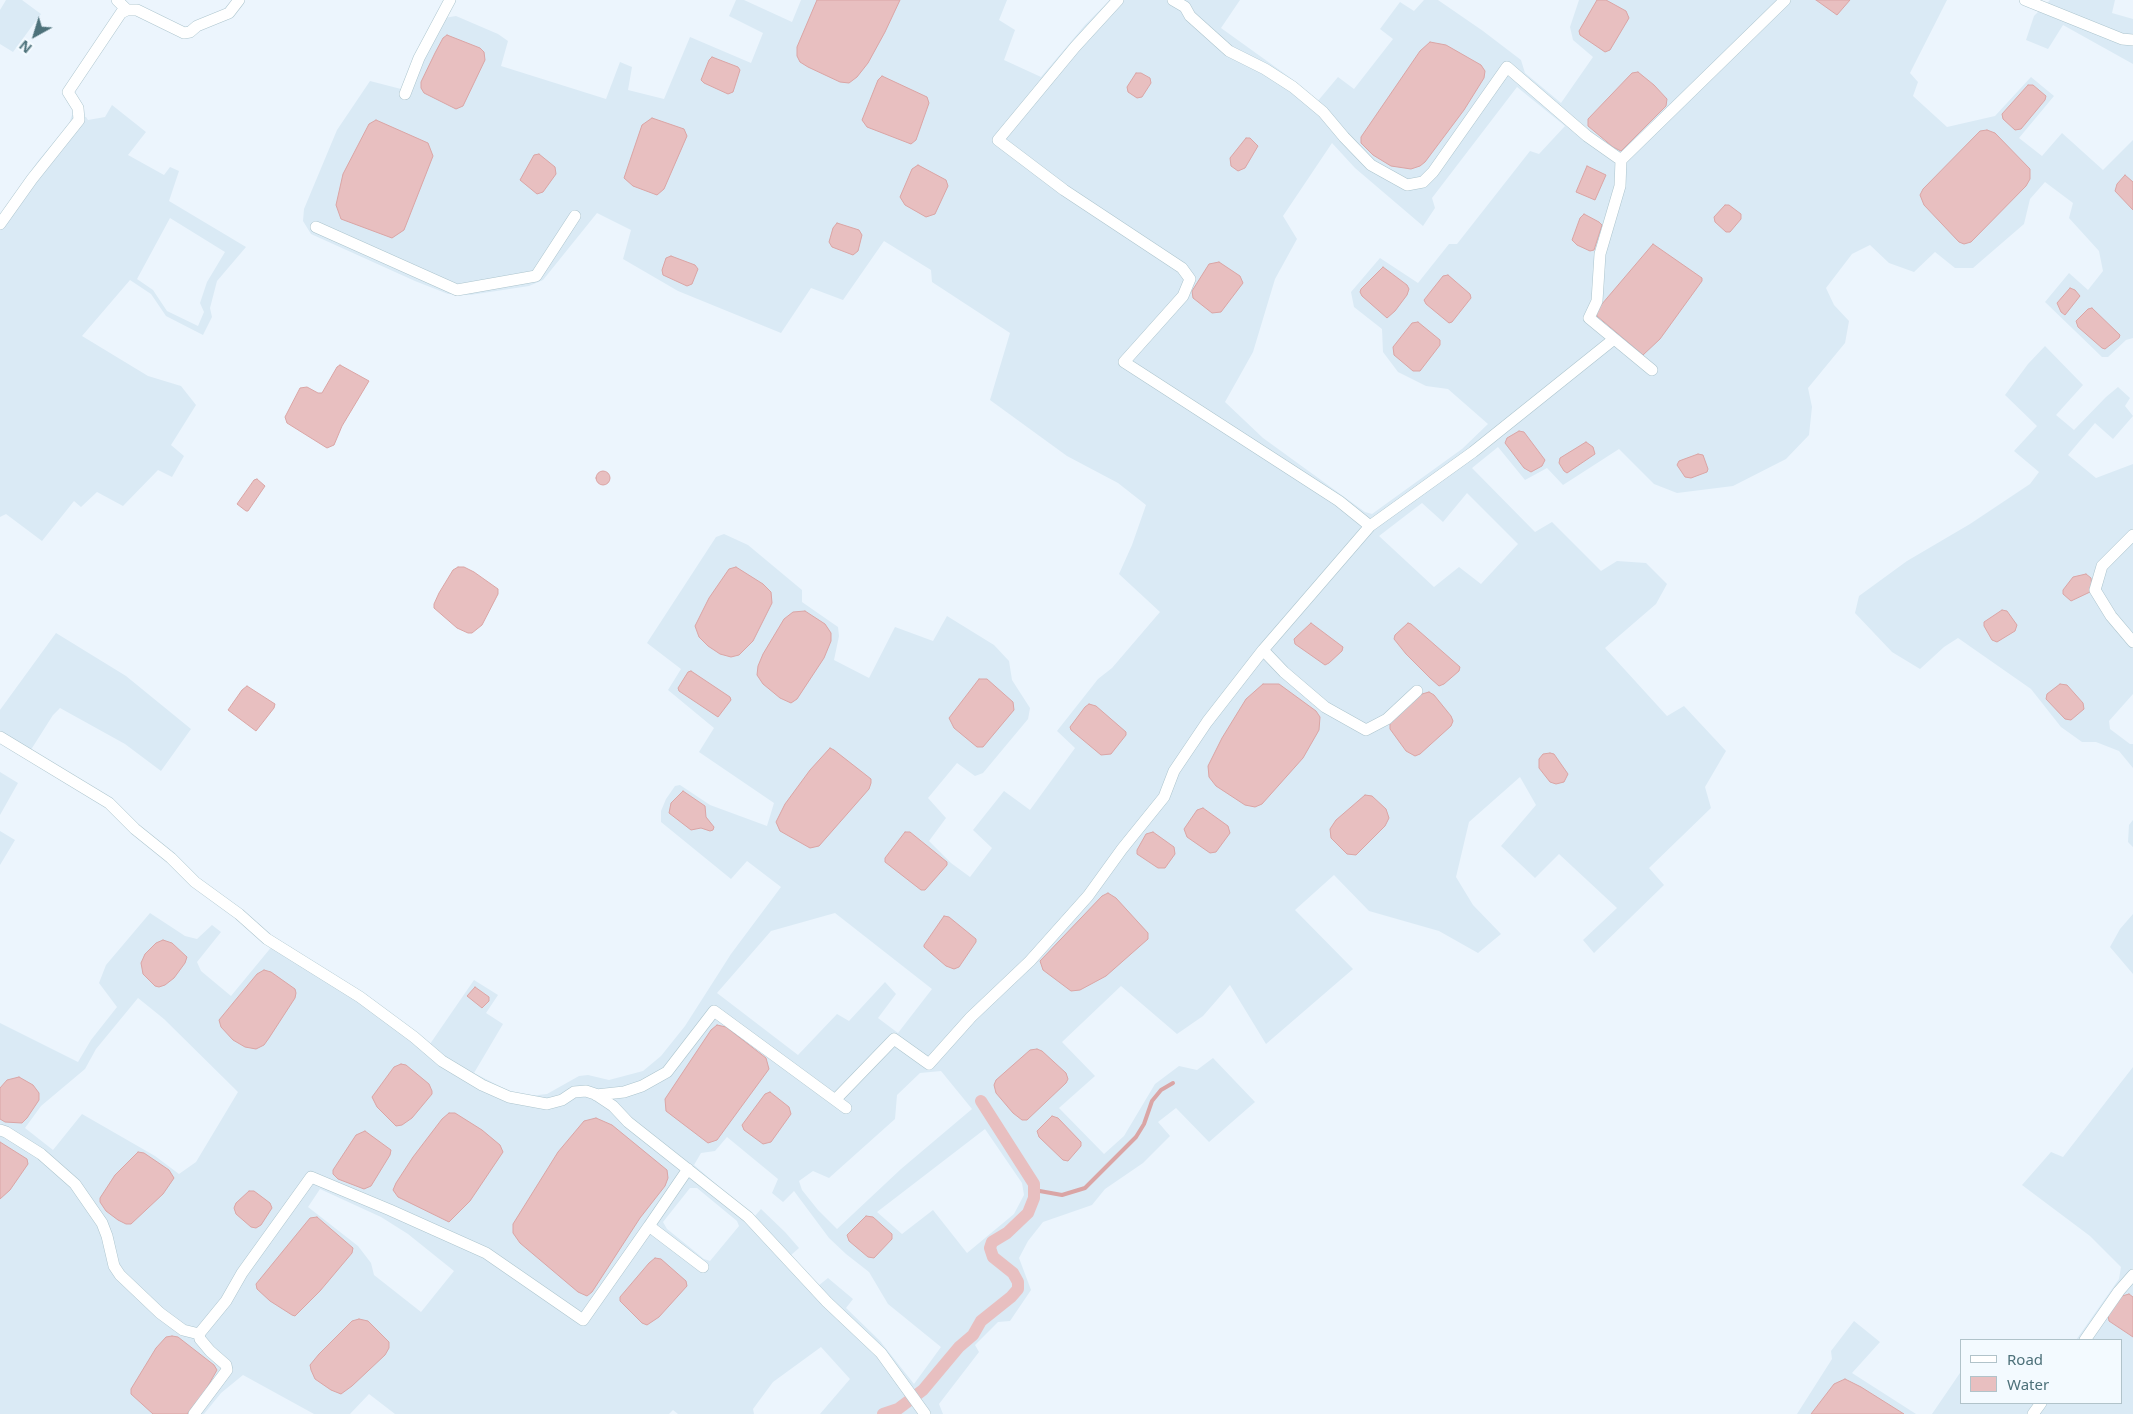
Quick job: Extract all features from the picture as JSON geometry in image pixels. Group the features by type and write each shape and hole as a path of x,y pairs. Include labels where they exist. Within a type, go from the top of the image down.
{"street":[{"path":"117,0 127,10"},
{"path":"0,224 32,179 79,120 78,108 68,92 121,13 127,10 137,10 184,33 190,32 197,26 229,13 239,0"},
{"path":"406,94 428,41 442,19 450,0"},
{"path":"1118,0 1075,47 998,140 1064,190 1182,268 1190,278 1183,296 1124,362 1339,501 1370,526"},
{"path":"1173,0 1188,4 1190,16 1229,51 1265,68 1293,87 1323,112 1344,138 1371,165 1407,185 1422,182 1432,172 1507,67 1587,136 1621,160"},
{"path":"1652,370 1590,318 1596,301 1600,254 1620,186 1621,160 1785,0"},
{"path":"2026,0 2122,39 2133,40"},
{"path":"316,227 457,290 536,276 575,216"},
{"path":"835,1100 894,1039 929,1064 971,1017 1030,961 1088,896 1122,849 1164,797 1174,770 1207,722 1263,650 1370,526 1473,452 1614,339"},
{"path":"2133,534 2102,566 2095,590 2111,616 2133,642"},
{"path":"1263,650 1284,672 1325,708 1366,730 1387,719 1417,691"},
{"path":"0,737 103,799 135,829 171,858 195,882 239,914 267,938 360,997 400,1025 442,1061 482,1085 509,1097 547,1104 586,1091 596,1095 612,1106 628,1122 748,1217 827,1302 882,1353 924,1414"},
{"path":"596,1095 624,1092 642,1086 667,1072 714,1011 846,1108"},
{"path":"0,1130 41,1154 75,1184 102,1223 108,1236 114,1266 120,1275 160,1313 183,1330 199,1334"},
{"path":"199,1334 226,1301 242,1273 311,1177 486,1253 583,1320 688,1169"},
{"path":"649,1226 703,1267"},
{"path":"2086,1339 2119,1291 2133,1275"},
{"path":"194,1414 227,1370 226,1365 200,1339 199,1334"}],"shaded area":[{"path":"6,0 22,0 41,14 13,52 0,44 0,10"},
{"path":"736,0 744,0 792,22 801,0 1007,0 999,20 1015,30 1004,60 1041,77 1085,25 1110,0 1240,0 1221,28 1292,79 1317,102 1338,77 1354,89 1393,39 1380,29 1400,2 1414,11 1424,0 1438,0 1521,60 1525,73 1561,103 1593,57 1573,40 1570,27 1579,0 1947,0 1910,73 1918,82 1913,96 1947,127 1995,116 2031,77 2054,96 2019,138 2042,156 2062,133 2103,170 2133,140 2133,338 2126,340 2108,357 2102,357 2045,302 2069,273 2088,290 2103,271 2099,251 2069,218 2073,203 2045,182 2030,199 2024,224 1973,268 1955,268 1935,252 1914,272 1889,263 1870,245 1852,254 1826,288 1834,305 1849,321 1845,343 1808,388 1812,407 1809,435 1786,459 1733,486 1677,493 1654,484 1619,449 1563,485 1547,468 1525,480 1498,447 1472,468 1535,532 1552,522 1601,571 1617,561 1646,563 1667,584 1656,604 1605,648 1667,716 1684,706 1726,751 1705,787 1711,808 1649,868 1664,885 1594,953 1583,940 1617,908 1559,854 1535,878 1501,846 1536,805 1520,777 1469,822 1456,877 1473,905 1501,934 1478,953 1439,931 1369,911 1334,875 1295,910 1353,969 1266,1044 1230,985 1203,1016 1177,1034 1121,986 1062,1042 1095,1076 1059,1108 1104,1154 1124,1136 1155,1084 1179,1066 1197,1070 1213,1058 1255,1102 1209,1142 1176,1108 1158,1122 1170,1136 1143,1163 1105,1189 1092,1205 1043,1222 1028,1241 1019,1258 1031,1290 1010,1321 998,1322 975,1345 979,1352 939,1404 943,1414 820,1414 850,1379 821,1347 773,1382 753,1409 754,1414 678,1414 673,1410 669,1414 395,1414 369,1394 350,1414 314,1414 243,1375 221,1393 204,1414 0,1414 0,1023 78,1062 91,1040 117,1007 99,983 106,965 150,913 185,936 197,939 212,925 221,932 197,962 201,971 231,996 278,939 430,1044 474,980 498,995 486,1013 503,1024 474,1073 513,1093 529,1096 547,1094 579,1076 588,1075 609,1080 643,1071 661,1056 685,1026 731,954 781,887 747,861 731,879 661,822 661,811 666,799 675,786 680,785 710,805 767,826 774,803 699,752 714,728 668,690 681,669 647,643 716,537 724,534 748,545 802,590 802,602 838,627 839,636 834,660 869,678 895,627 933,641 947,616 994,645 1009,661 1012,680 1030,708 1028,719 983,773 975,776 957,763 928,798 946,818 929,841 951,863 970,877 992,848 973,830 1004,791 1030,810 1075,748 1057,731 1098,679 1112,668 1160,612 1119,574 1132,545 1146,505 1118,483 1067,456 990,400 1010,333 932,282 931,270 884,241 843,300 811,288 781,333 678,291 623,259 631,230 597,213 543,280 529,286 470,295 448,294 415,281 311,234 303,221 304,209 337,130 370,81 401,89 438,19 456,16 498,34 508,41 501,66 606,99 620,62 632,67 628,90 664,99 690,37 751,63 763,33 729,16","holes":["1517,87 1565,126 1539,154 1530,151 1457,244 1449,244 1418,283 1380,258 1351,292 1354,307 1382,329 1383,352 1398,372 1426,386 1448,389 1488,424 1462,449 1372,514 1365,512 1263,438 1225,402 1253,352 1275,279 1297,239 1283,216 1332,143 1355,168 1423,226 1435,208 1432,198","1467,493 1518,544 1481,584 1459,567 1434,587 1379,536 1422,503 1443,522","835,913 932,989 898,1033 878,1018 896,994 885,982 849,1021 837,1014 798,1055 717,993 771,931","138,998 164,1019 238,1092 196,1162 179,1174 155,1156 82,1114 53,1150 25,1128 41,1106 85,1069 96,1049","941,1071 972,1109 901,1169 837,1229 802,1190 799,1181 813,1171 829,1178 895,1119 897,1095 920,1073","985,1129 1022,1183 1024,1195 1014,1214 967,1253 933,1210 902,1234 877,1212","727,1137 778,1179 772,1193 783,1202 794,1191 829,1238 869,1272 888,1304 941,1347 914,1384 880,1341 846,1308 853,1299 828,1278 818,1286 790,1256 799,1248 785,1232 761,1209 754,1217 694,1165 701,1153 715,1151","690,1188 697,1188 737,1221 739,1226 710,1261 704,1259 667,1229 663,1222","320,1189 381,1217 408,1234 454,1271 421,1312 374,1275 371,1263 358,1246 308,1207"]},
{"path":"2050,0 2115,0 2112,13 2133,19 2133,64 2063,25 2048,49 2026,40 2034,16"},
{"path":"112,105 146,132 128,155 164,175 170,167 179,171 169,201 246,247 217,281 210,308 212,317 203,335 166,316 151,294 130,280 82,336 148,376 181,386 196,405 171,445 184,456 172,477 158,470 123,506 97,492 81,507 74,501 42,541 6,514 0,517 0,215 38,161 69,124 72,115 86,117 88,120 105,117","holes":["170,218 225,252 207,282 200,303 204,312 198,326 167,311 153,290 137,279"]},
{"path":"2045,346 2083,385 2056,415 2074,430 2118,387 2130,398 2125,406 2133,416 2113,439 2095,423 2068,455 2096,478 2133,464 2133,694 2109,721 2110,729 2130,744 2133,744 2133,768 2119,751 2096,742 2082,742 2061,727 2031,689 1958,638 1944,647 1920,669 1892,652 1855,613 1859,596 1907,561 1970,524 2030,484 2039,472 2014,451 2037,426 2005,395 2028,364"},
{"path":"56,633 126,676 191,729 161,771 125,744 60,708 53,715 27,756 0,740 0,710"},
{"path":"0,772 18,783 0,815"},
{"path":"2133,820 2133,847 2128,842 2129,825"},
{"path":"0,831 15,840 0,865"},
{"path":"2133,914 2133,974 2110,947 2120,929"},
{"path":"2133,1067 2133,1414 1932,1414 1960,1373 1960,1404 2123,1404 2123,1339 2077,1339 2119,1279 2121,1267 2090,1236 2022,1185 2051,1152 2063,1157"},
{"path":"1854,1321 1880,1342 1852,1373 1916,1414 1797,1414 1832,1359 1831,1351"}],"water":[{"path":"817,0 900,0 868,63 857,77 849,83 840,82 808,67 800,62 797,56 797,47"},
{"path":"1597,0 1606,0 1626,11 1629,18 1610,50 1605,52 1580,35 1579,31"},
{"path":"1816,0 1850,0 1837,15"},
{"path":"447,35 480,48 484,52 485,60 463,106 456,109 424,93 421,88 421,82 435,53 443,38"},
{"path":"1430,42 1446,45 1481,65 1485,71 1484,78 1464,110 1425,162 1411,169 1391,166 1373,155 1361,143 1361,137 1420,51"},
{"path":"712,57 738,67 740,70 733,92 728,94 701,80"},
{"path":"1638,72 1667,99 1666,106 1621,151 1613,147 1588,126 1588,119 1632,73"},
{"path":"1136,73 1141,73 1150,78 1151,83 1142,97 1137,98 1128,92 1127,87"},
{"path":"882,76 927,97 929,103 916,140 911,144 867,127 862,120 878,80"},
{"path":"2028,85 2033,85 2046,96 2045,100 2021,129 2015,130 2003,119 2002,114"},
{"path":"652,118 684,129 687,136 664,189 657,195 633,186 624,178 642,125"},
{"path":"376,120 428,143 433,156 404,230 392,238 341,219 336,205 343,174 369,124"},
{"path":"1987,130 1995,133 2030,169 2030,179 2026,186 1971,242 1964,244 1959,242 1924,205 1920,195 1923,189 1980,131"},
{"path":"1246,138 1250,138 1258,146 1245,168 1238,171 1231,166 1230,158"},
{"path":"539,154 555,167 556,174 543,192 537,194 520,180 534,155"},
{"path":"918,165 946,180 948,186 935,214 926,217 905,205 900,197 912,169"},
{"path":"1587,166 1606,175 1595,200 1576,192"},
{"path":"2125,175 2133,182 2133,210 2115,191 2117,184"},
{"path":"1725,205 1729,205 1741,214 1741,219 1730,232 1726,232 1715,222 1714,217"},
{"path":"1584,214 1602,225 1594,250 1590,251 1577,245 1572,240 1580,218"},
{"path":"837,223 859,230 862,235 858,251 853,255 832,247 829,242 833,228"},
{"path":"1653,244 1702,278 1702,281 1660,339 1643,355 1597,316 1596,311"},
{"path":"671,256 695,265 698,269 692,284 687,286 663,275 662,270 666,258"},
{"path":"1219,262 1240,276 1243,283 1221,312 1212,313 1193,298 1192,291 1209,264"},
{"path":"1383,267 1407,285 1409,289 1407,295 1395,311 1387,318 1360,292"},
{"path":"1448,275 1470,294 1471,298 1452,322 1449,323 1426,304 1424,300 1443,276"},
{"path":"2070,288 2075,290 2080,296 2065,315 2061,312 2057,303"},
{"path":"2092,308 2120,335 2119,338 2105,349 2078,327 2076,321 2088,309"},
{"path":"1418,322 1440,340 1440,345 1420,371 1413,371 1394,355 1393,347 1412,323"},
{"path":"340,365 369,381 342,426 334,445 327,448 287,423 285,417 300,388 307,387 322,393"},
{"path":"1519,431 1524,432 1545,460 1542,466 1531,472 1524,468 1505,443 1507,438"},
{"path":"1586,442 1593,447 1595,454 1567,473 1564,471 1559,463 1560,458"},
{"path":"1698,454 1703,455 1708,469 1707,472 1691,478 1685,477 1677,465 1679,461"},
{"path":"600,471 606,471 610,478 606,485 600,485 596,481 596,475"},
{"path":"257,479 265,486 248,511 246,511 237,504 254,480"},
{"path":"458,567 464,567 474,572 498,589 498,594 482,625 472,633 457,628 434,608 439,593 453,570"},
{"path":"736,567 763,584 771,592 772,603 753,641 739,655 731,657 720,654 708,646 699,637 695,626 709,598 729,569"},
{"path":"2086,574 2091,578 2092,587 2090,592 2071,601 2063,594 2063,590 2073,577"},
{"path":"2002,610 2007,611 2017,625 2015,631 1997,642 1992,640 1984,626 1984,622"},
{"path":"805,611 825,624 831,633 831,641 824,658 797,699 791,703 780,698 763,684 757,675 758,666 784,619 793,612"},
{"path":"1311,623 1343,647 1342,651 1325,665 1295,644 1294,639"},
{"path":"1408,623 1460,667 1459,671 1444,684 1439,686 1430,678 1394,639 1395,635"},
{"path":"691,671 730,697 731,700 718,717 679,691 678,688 688,672"},
{"path":"979,679 987,679 1013,702 1014,710 983,747 977,747 954,728 949,718"},
{"path":"1263,684 1279,684 1316,711 1320,717 1319,730 1303,758 1262,804 1255,807 1245,805 1216,786 1209,777 1208,766 1222,738 1246,699"},
{"path":"2060,684 2067,685 2083,703 2084,709 2071,720 2065,719 2046,699 2047,694"},
{"path":"247,686 275,704 256,731 228,710"},
{"path":"1429,692 1434,695 1453,721 1451,726 1420,754 1415,756 1406,751 1390,729 1390,724 1395,716 1422,694"},
{"path":"1089,704 1096,706 1126,732 1126,735 1111,754 1101,755 1071,730 1070,727"},
{"path":"830,748 871,779 871,783 869,789 819,846 810,848 780,831 776,822 785,804 810,770"},
{"path":"1543,754 1554,754 1568,774 1564,782 1556,784 1550,782 1539,768 1539,759"},
{"path":"683,791 705,806 706,817 714,827 713,830 701,828 691,830 669,813 671,803"},
{"path":"1365,795 1372,796 1386,809 1389,818 1385,826 1356,855 1347,854 1331,838 1330,829 1336,820"},
{"path":"1203,808 1228,826 1230,833 1216,852 1210,853 1187,837 1184,829 1197,810"},
{"path":"905,832 910,832 947,862 947,865 925,890 921,890 885,862 885,858"},
{"path":"1153,832 1174,847 1175,854 1165,868 1158,868 1137,854 1137,850 1146,834"},
{"path":"1108,893 1116,898 1148,933 1148,939 1106,976 1080,990 1071,991 1043,970 1040,961 1102,896"},
{"path":"944,916 949,917 976,939 976,942 959,967 954,969 946,966 924,947"},
{"path":"163,940 172,943 187,957 174,978 159,987 155,986 143,974 141,963 145,954 156,943"},
{"path":"264,970 271,972 295,989 296,993 295,998 264,1045 256,1049 245,1047 233,1040 221,1027 219,1020 257,974"},
{"path":"475,987 489,997 489,1001 482,1008 467,996"},
{"path":"717,1025 726,1027 766,1058 769,1069 717,1140 708,1143 666,1111 665,1099 711,1030"},
{"path":"1037,1049 1042,1051 1066,1073 1068,1079 1027,1120 1022,1120 1013,1113 996,1093 994,1085 996,1080 1030,1050"},
{"path":"401,1064 406,1065 429,1084 432,1094 412,1118 402,1125 396,1126 377,1107 372,1097 394,1067"},
{"path":"19,1077 33,1085 39,1093 39,1100 22,1123 5,1122 0,1119 0,1088 7,1080"},
{"path":"770,1092 789,1107 791,1114 771,1142 763,1144 744,1130 742,1125 765,1094"},
{"path":"449,1113 455,1113 482,1130 500,1145 503,1152 470,1201 449,1222 398,1197 393,1190 413,1157 442,1119"},
{"path":"1052,1116 1058,1118 1081,1142 1081,1146 1068,1161 1063,1160 1039,1137 1037,1131"},
{"path":"596,1118 612,1125 667,1170 668,1178 665,1186 640,1218 592,1292 587,1296 578,1292 520,1243 513,1233 513,1224 558,1152 584,1121"},
{"path":"365,1131 391,1150 390,1155 371,1186 364,1189 338,1179 333,1174 333,1170 356,1135"},
{"path":"0,1142 27,1159 28,1164 10,1190 0,1199"},
{"path":"138,1152 144,1153 169,1170 174,1178 163,1194 131,1224 126,1224 106,1211 100,1202 100,1198 115,1175"},
{"path":"249,1191 254,1191 270,1203 272,1208 261,1225 256,1228 251,1227 236,1214 234,1208 236,1203"},
{"path":"866,1216 873,1217 892,1234 892,1239 874,1258 868,1257 849,1241 847,1235"},
{"path":"317,1217 353,1248 352,1253 320,1291 295,1316 270,1301 257,1289 256,1284 310,1218"},
{"path":"655,1258 661,1259 686,1281 687,1286 659,1317 647,1325 642,1323 620,1301 620,1297"},
{"path":"2129,1294 2133,1297 2133,1337 2109,1321 2108,1315 2122,1296"},
{"path":"359,1319 368,1321 389,1342 389,1348 385,1355 341,1394 331,1390 315,1379 310,1365 352,1321"},
{"path":"166,1337 178,1337 214,1365 217,1370 205,1391 187,1414 153,1414 131,1394 131,1389 156,1348"},
{"path":"1845,1379 1904,1414 1811,1414 1834,1384"}],"waterway":[{"path":"1034,1190 1062,1195 1085,1188 1136,1137 1144,1124 1152,1101 1161,1090 1173,1083"},
{"path":"883,1414 898,1409 923,1390 959,1347 973,1335 981,1321 1018,1289 1018,1282 1013,1273 993,1257 990,1248 992,1242 1007,1233 1028,1213 1034,1198 1034,1184 981,1101"}]}
